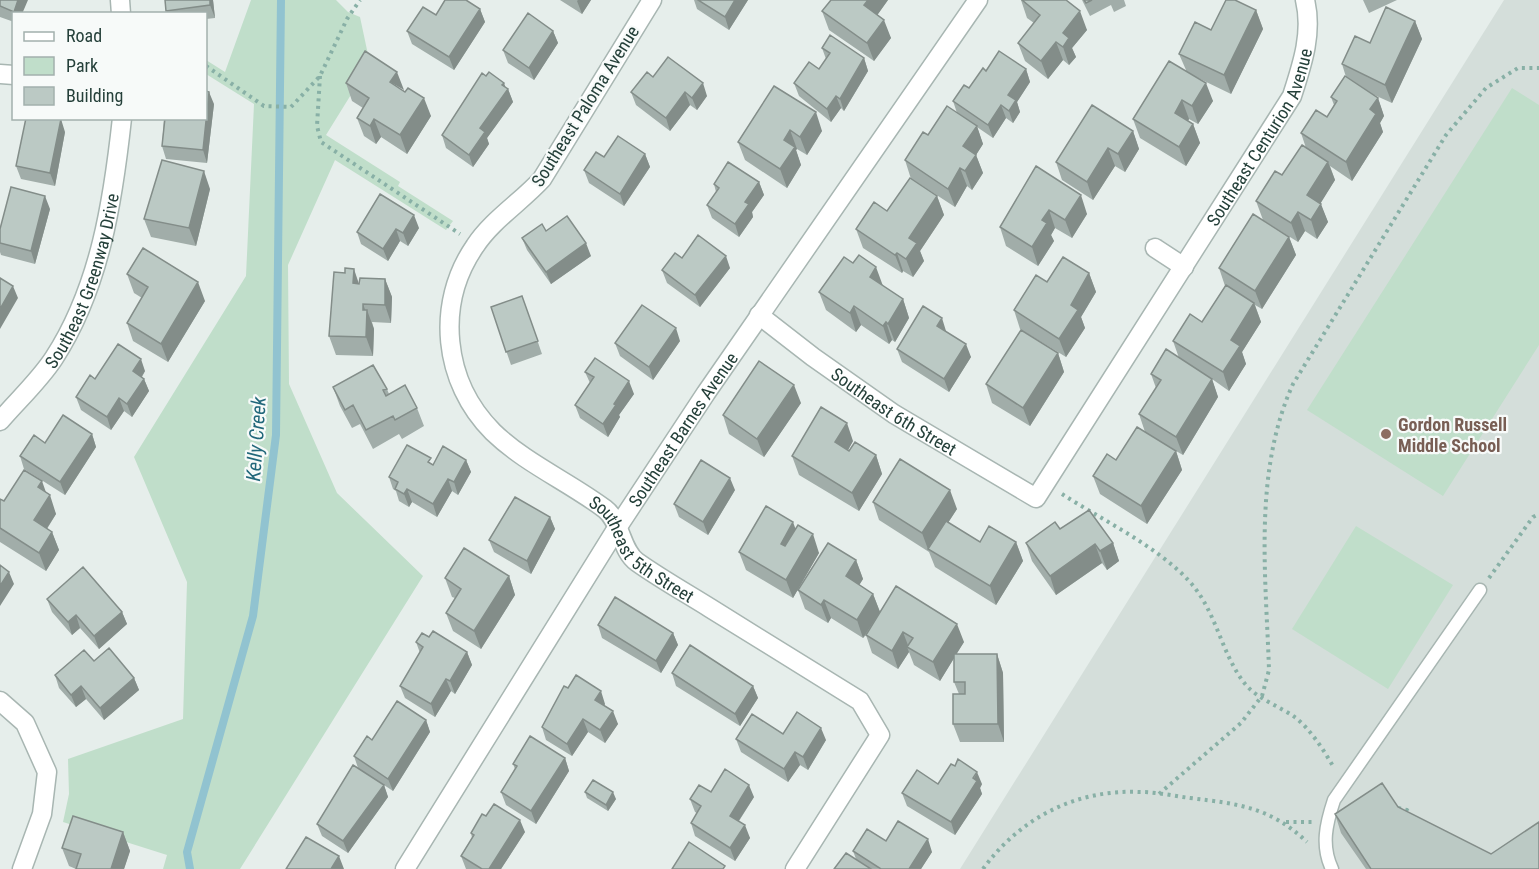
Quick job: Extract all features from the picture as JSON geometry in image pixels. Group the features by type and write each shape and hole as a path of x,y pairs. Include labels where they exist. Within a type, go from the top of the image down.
{"street":[{"name":"Southeast Paloma Avenue","path":"448,329 454,288 476,244 542,179 652,0"},
{"name":"Southeast Barnes Avenue","path":"405,869 617,528 759,315 978,0"},
{"name":"Southeast Centurion Avenue","path":"1041,491 1292,96 1303,60 1308,32 1305,0"},
{"name":"Southeast Greenway Drive","path":"0,421 53,359 82,306 102,243 116,177 122,120"},
{"path":"1155,248 1184,267"},
{"name":"Southeast 6th Street","path":"759,315 813,357 894,414 1041,491"},
{"name":"Southeast 5th Street","path":"448,329 452,358 460,386 475,411 494,433 608,511 634,561 860,701 880,735 795,869"},
{"path":"0,701 25,723 47,772 42,814 22,869"}],"lane":[{"path":"1329,863 1324,834 1334,800 1480,591"}],"path":[{"path":"207,67 264,105 276,108 291,107 320,76 347,19 360,0"},
{"path":"1159,794 1241,723 1262,696 1269,670 1267,486 1271,451 1281,411 1293,384 1446,135 1486,88 1495,81 1518,68 1539,68"},
{"path":"320,76 317,126 321,142 476,244"},
{"path":"1041,491 1159,556 1190,582 1214,621 1233,666 1248,687 1298,719 1324,751 1334,768 1334,800"},
{"path":"1480,591 1533,517 1539,514"},
{"path":"983,869 997,849 1021,827 1060,806 1100,794 1140,792 1233,803 1265,812 1286,822 1329,863"},
{"path":"1395,803 1398,809 1407,810 1412,818"}],"shaded area":[{"name":"Gordon Russell Middle School","path":"1504,0 1539,0 1539,869 960,869"}],"green space":[{"path":"251,0 336,0 348,12 360,17 370,64 326,135 400,182 398,186 453,221 446,230 335,160 288,265 289,384 337,493 423,576 240,869 163,869 167,855 63,822 69,794 68,759 183,719 187,582 134,457 246,276 254,104 207,75 207,61 225,72"},
{"path":"1512,88 1539,105 1539,345 1443,496 1307,410"},
{"path":"1356,526 1453,585 1388,689 1292,629"}],"building":[{"path":"0,0 18,0 14,12 0,6"},
{"path":"165,0 210,0 210,5 166,11"},
{"path":"445,0 466,0 480,9 449,57 407,31 423,7 436,15"},
{"path":"698,0 735,0 725,17"},
{"path":"831,0 868,0 864,5 884,20 867,43 822,11"},
{"path":"1022,0 1066,0 1080,11 1063,33 1069,38 1063,47 1056,42 1041,61 1018,43 1040,15"},
{"path":"1226,0 1235,0 1256,10 1224,75 1179,54 1195,22 1211,30"},
{"path":"1386,7 1415,21 1385,85 1342,64 1355,36 1370,43"},
{"path":"528,13 553,31 529,68 503,50"},
{"path":"830,35 864,58 840,99 836,96 827,109 794,83 809,62 819,69 830,53 822,48"},
{"path":"365,51 397,72 390,82 405,92 408,88 424,98 400,135 374,119 370,126 357,118 369,98 346,83"},
{"path":"999,51 1026,69 1008,95 1016,100 1009,111 1001,105 988,125 953,101 964,85 969,88 983,68 986,71"},
{"path":"668,57 703,83 692,98 685,92 666,118 631,92 647,72 653,77"},
{"path":"1169,61 1206,83 1192,106 1182,100 1175,113 1193,124 1179,147 1133,119"},
{"path":"489,72 504,83 502,85 508,89 480,128 485,132 469,155 442,135 482,73 486,76"},
{"path":"1345,76 1378,98 1370,109 1376,114 1346,162 1301,133 1316,110 1327,117 1337,101 1331,97"},
{"path":"774,86 816,112 800,137 790,130 784,140 795,147 780,169 738,142"},
{"path":"1092,105 1133,131 1118,154 1108,148 1087,182 1056,162"},
{"path":"947,106 977,126 963,146 976,155 965,171 960,168 948,189 905,160 923,132 928,135"},
{"path":"26,120 61,120 50,173 16,166"},
{"path":"165,120 206,120 203,150 162,146"},
{"path":"618,136 645,154 620,194 584,170 596,152 604,157"},
{"path":"1302,145 1328,162 1307,195 1321,204 1311,220 1298,212 1291,223 1256,201 1275,171 1282,175"},
{"path":"162,160 204,171 189,228 144,219"},
{"path":"728,162 759,182 745,202 749,204 735,224 707,205 719,188 714,184"},
{"path":"1036,166 1081,195 1065,220 1049,210 1042,220 1047,223 1032,247 1000,227"},
{"path":"910,178 937,196 909,238 917,243 906,259 897,253 895,255 856,229 874,202 887,211"},
{"path":"11,187 45,196 31,251 0,243 0,229"},
{"path":"380,194 414,215 403,233 396,229 383,249 357,232"},
{"path":"1253,214 1289,237 1255,291 1219,268"},
{"path":"567,216 586,243 546,272 522,238 542,224 546,231"},
{"path":"698,235 726,256 695,295 662,270 675,253 682,258"},
{"path":"143,248 198,282 161,344 127,323 148,287 127,274"},
{"path":"859,255 876,267 870,277 903,299 888,324 886,322 883,326 854,306 850,313 819,292 844,257 853,263"},
{"path":"1063,257 1089,273 1071,305 1078,310 1059,339 1014,310 1036,275 1047,282"},
{"path":"345,268 354,269 353,283 359,284 360,278 385,279 385,305 363,304 363,310 367,310 366,337 329,336 334,272 345,273"},
{"path":"0,278 13,286 0,309"},
{"path":"1226,285 1254,303 1231,340 1240,346 1223,372 1173,341 1190,314 1202,322"},
{"path":"522,296 538,341 506,352 491,307"},
{"path":"642,305 676,328 649,367 615,343"},
{"path":"923,306 942,318 937,326 966,344 944,379 897,349"},
{"path":"1021,330 1058,353 1023,408 986,384"},
{"path":"118,344 141,359 133,371 144,379 127,404 119,398 107,417 76,397 90,375 95,379"},
{"path":"1166,349 1212,379 1176,437 1139,414 1161,380 1151,374"},
{"path":"595,358 629,381 603,424 575,405 594,377 585,372"},
{"path":"759,361 794,385 757,439 723,415"},
{"path":"373,365 387,389 383,390 386,396 405,385 417,408 395,420 393,416 366,430 353,405 345,410 333,387"},
{"path":"821,407 847,423 835,442 849,451 855,442 876,455 852,493 792,456"},
{"path":"63,415 92,434 60,482 20,456 34,435 45,443"},
{"path":"1137,427 1176,451 1141,506 1093,476 1107,454 1116,460"},
{"path":"407,445 431,458 428,462 433,465 443,446 466,460 454,482 448,479 433,504 407,489 404,494 395,489 398,482 389,477"},
{"path":"900,459 950,490 922,533 873,502"},
{"path":"701,460 730,478 703,522 674,504"},
{"path":"24,470 42,481 38,487 50,495 34,520 52,532 39,553 0,528 0,499 4,501"},
{"path":"515,497 550,517 527,561 489,540"},
{"path":"766,506 793,522 781,544 785,546 798,525 813,534 786,580 739,552"},
{"path":"1089,510 1113,543 1100,551 1095,544 1050,576 1026,543 1055,522 1060,529"},
{"path":"946,521 980,542 989,526 1016,542 990,586 928,549"},
{"path":"828,543 856,560 846,576 873,594 857,620 824,600 821,605 798,590"},
{"path":"464,548 509,576 474,631 446,613 461,589 445,578"},
{"path":"0,565 9,572 0,586"},
{"path":"83,567 122,612 94,636 76,615 68,622 47,599"},
{"path":"896,586 957,624 933,662 907,647 913,638 903,632 892,651 866,635"},
{"path":"615,597 673,633 656,661 598,625"},
{"path":"433,631 467,652 450,681 446,679 431,704 400,686 423,647 416,642 422,633 429,637"},
{"path":"690,645 753,686 735,714 672,673"},
{"path":"109,648 134,678 100,708 81,686 71,695 55,675 84,650 94,661"},
{"path":"954,654 997,654 998,724 953,724 953,694 965,694 965,682 954,682"},
{"path":"576,675 601,691 595,700 613,711 600,730 583,719 567,744 542,727 564,686 568,688"},
{"path":"397,701 426,720 388,779 354,756 367,736 372,740"},
{"path":"797,712 821,728 803,757 795,752 784,769 736,739 752,714 783,734"},
{"path":"530,736 565,758 531,811 501,792 517,766 513,764"},
{"path":"958,759 977,772 973,778 977,781 951,822 902,793 917,770 938,784 951,764 955,766"},
{"path":"353,765 384,785 343,841 317,824"},
{"path":"725,769 749,785 730,816 745,825 730,848 691,823 701,806 690,799 699,785 711,792"},
{"path":"593,780 613,792 606,805 585,792"},
{"path":"1382,783 1398,807 1491,854 1539,822 1539,869 1371,869 1335,814"},
{"path":"494,804 520,820 489,869 482,869 461,856 474,835 471,833 482,814 486,816"},
{"path":"73,816 123,832 111,869 76,869 81,854 62,848"},
{"path":"898,821 928,839 909,869 881,869 853,851 867,829 886,841"},
{"path":"306,837 339,856 331,869 286,869"},
{"path":"689,842 725,866 723,869 672,869"},
{"path":"846,853 871,869 834,869"}],"waterway":[{"name":"Kelly Creek","path":"190,869 187,852 253,616 276,435 281,0"}],"place":[{"name":"Gordon Russell Middle School","path":"1386,434"}]}
